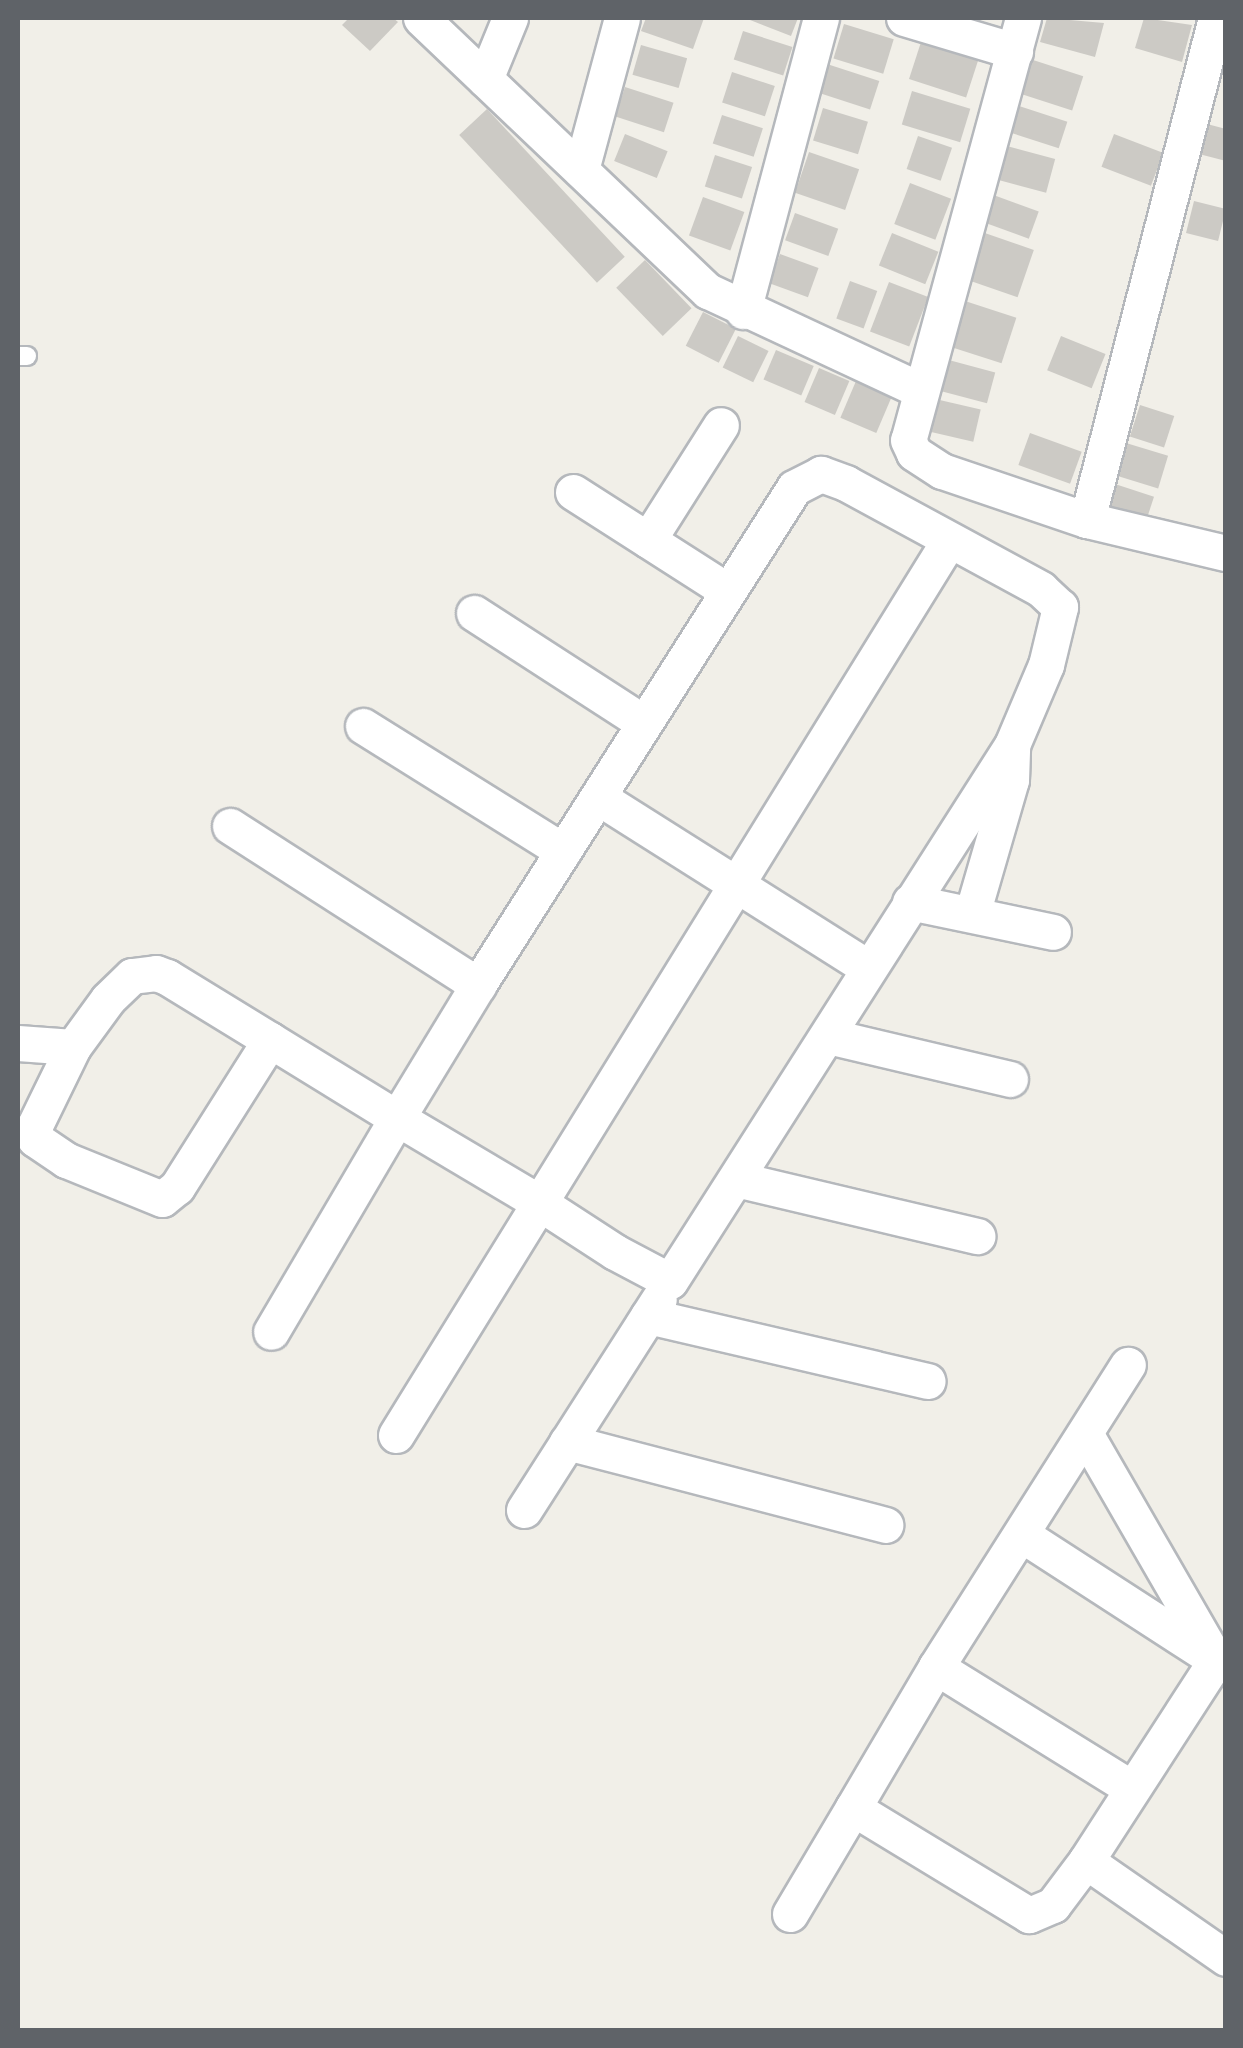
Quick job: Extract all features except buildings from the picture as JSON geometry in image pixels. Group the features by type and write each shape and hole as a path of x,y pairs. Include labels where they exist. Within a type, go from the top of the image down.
{"street":[{"path":"422,18 708,291 920,390"},
{"path":"484,79 510,18"},
{"path":"580,170 622,18"},
{"path":"743,310 821,18"},
{"path":"904,18 1019,34 907,429 914,453 942,471 1087,520 1226,554"},
{"path":"1087,520 1216,18"},
{"path":"648,540 721,425"},
{"path":"271,1332 478,985 728,591 806,477 821,474 846,483 948,542 1041,588 1060,607 1046,665 1012,745 910,902 740,1180 670,1281 524,1510"},
{"path":"573,492 728,591"},
{"path":"396,1435 535,1200 948,542"},
{"path":"474,613 644,723"},
{"path":"362,726 563,851"},
{"path":"972,914 1011,780 1012,745"},
{"path":"598,797 869,968"},
{"path":"230,826 478,985"},
{"path":"910,902 1053,932"},
{"path":"270,1040 177,1187 157,1199 35,1139 35,1125 74,1047 120,986 144,972 167,977 670,1281"},
{"path":"828,1036 1010,1079"},
{"path":"18,1043 74,1047"},
{"path":"740,1180 977,1236"},
{"path":"648,1316 928,1381"},
{"path":"790,1914 936,1668 1024,1536 1128,1365"},
{"path":"1086,1435 1221,1654"},
{"path":"567,1442 885,1526"},
{"path":"1024,1536 1221,1654"},
{"path":"852,1808 1029,1914 1053,1905 1221,1654"},
{"path":"936,1668 1132,1788"},
{"path":"1086,1861 1221,1946"}]}
